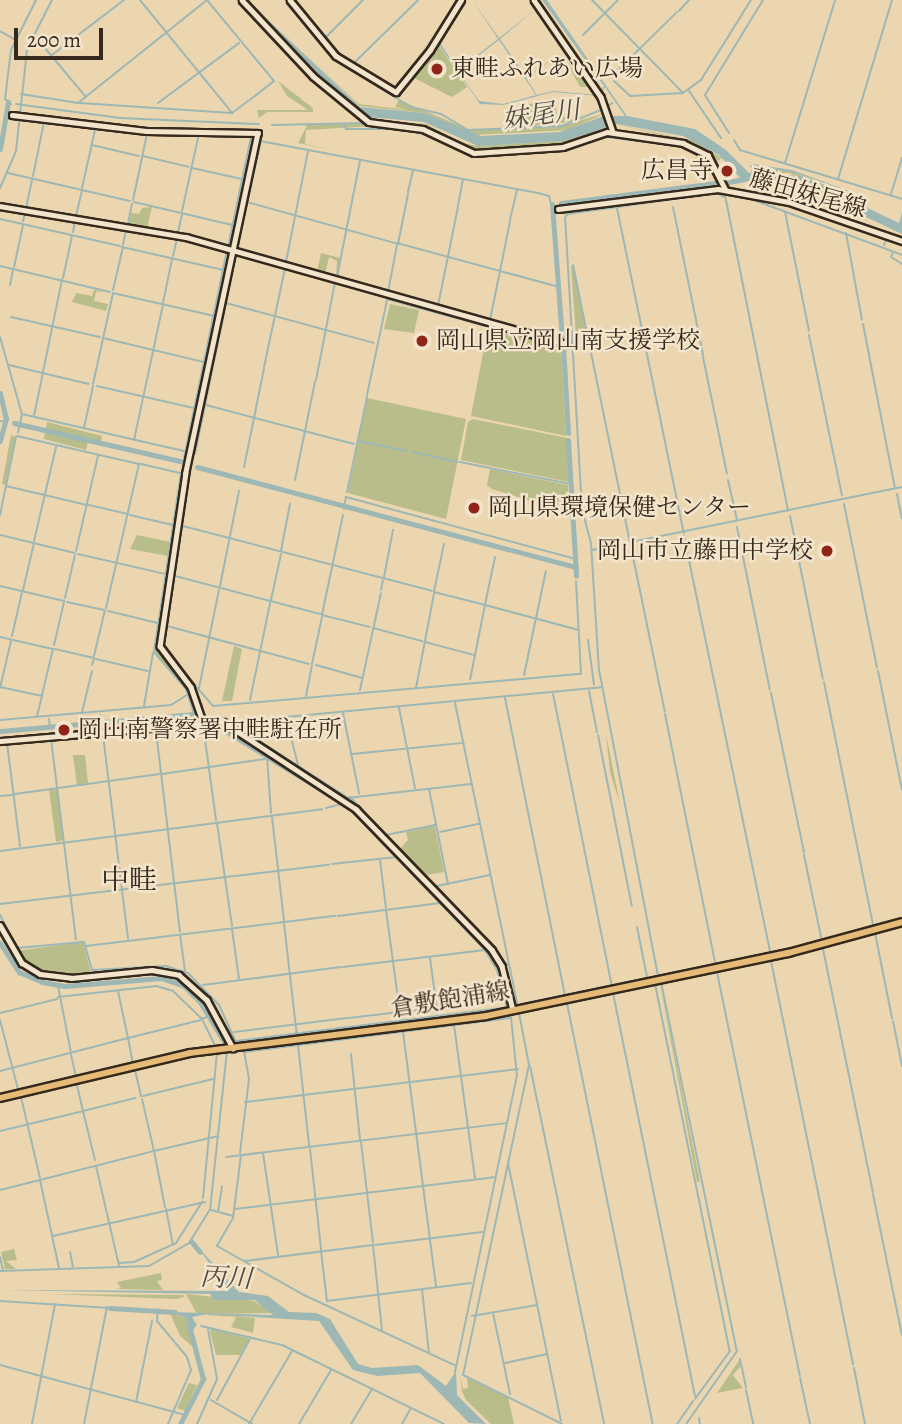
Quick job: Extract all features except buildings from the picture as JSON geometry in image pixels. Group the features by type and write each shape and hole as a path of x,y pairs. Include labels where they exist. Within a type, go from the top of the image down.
{"main road":[{"name":"倉敷飽浦線","path":"0,1098 190,1053 512,1008 788,953 902,922"}],"street":[{"name":"藤田妹尾線","path":"242,0 326,89 374,124 424,129 474,153 563,147 613,129 699,149 713,160 726,190 789,202 902,242"},
{"path":"290,0 336,56 396,92 430,50 461,0"},
{"path":"534,0 609,114 613,129"},
{"path":"12,115 146,131 257,133 188,463 160,649 191,687 198,723"},
{"path":"558,209 726,190"},
{"path":"0,206 162,232 566,344"},
{"path":"0,741 198,723 225,723 351,804 492,950 502,966 512,1008"},
{"path":"0,925 22,963 40,974 61,978 152,970 179,975 207,1000 233,1048"}],"green space":[{"name":"東畦ふれあい広場","path":"438,44 467,87 452,97 414,78"},
{"path":"300,50 359,104 408,110 395,107 399,100 470,130 557,127 606,113 568,130 475,135 425,113 360,106"},
{"path":"567,63 573,69 577,65 591,87 580,87"},
{"path":"278,81 313,108 313,112 267,112 259,118 257,110 308,110 287,96"},
{"path":"554,97 557,114 577,121 523,127 521,107"},
{"path":"370,119 426,124 462,143 479,146 564,141 608,125 565,146 476,151 433,131"},
{"path":"368,123 373,126 306,130 305,144 341,152 298,143 307,126 300,124"},
{"path":"615,124 695,141 722,158 718,161 695,143"},
{"path":"752,166 793,172 830,187 830,191 789,173 751,173"},
{"path":"152,207 147,228 129,225 131,213 139,214 142,208"},
{"path":"321,253 340,258 336,277 337,261 329,257 325,274 317,271"},
{"path":"573,266 587,337 576,336"},
{"path":"94,290 103,292 96,292 94,301 108,304 106,311 72,302 76,293 92,296"},
{"path":"390,304 419,310 414,333 384,329"},
{"path":"488,327 561,347 566,436 471,416"},
{"path":"367,398 466,419 446,519 348,493"},
{"path":"473,419 567,438 569,482 461,460 468,422"},
{"path":"47,422 102,436 101,442 46,429"},
{"path":"45,432 88,441 86,450 44,439"},
{"path":"11,435 16,437 5,485 2,484"},
{"path":"490,469 568,485 569,513 492,489 487,485"},
{"path":"137,535 170,542 168,556 130,549"},
{"path":"167,574 158,650 189,687 189,693 154,652"},
{"path":"234,646 242,649 232,701 222,701"},
{"path":"606,734 620,804 610,772"},
{"path":"73,755 85,755 88,783 77,785"},
{"path":"57,789 63,840 56,842 49,790"},
{"path":"435,826 444,872 426,875 400,849 408,840 406,832"},
{"path":"83,942 91,973 76,976 42,973 26,965 16,951"},
{"path":"660,983 661,986 700,1182 697,1182"},
{"path":"14,1249 17,1260 6,1261 16,1269 5,1269 1,1252"},
{"path":"161,1273 162,1280 157,1281 163,1290 116,1289 121,1288 117,1282"},
{"path":"50,1294 183,1295 184,1297 176,1299"},
{"path":"186,1294 254,1301 274,1313 197,1314"},
{"path":"170,1313 186,1318 194,1348 180,1336"},
{"path":"205,1315 255,1318 253,1333 231,1327 236,1317"},
{"path":"212,1329 250,1339 240,1355 216,1355 210,1331"},
{"path":"740,1359 741,1366 733,1375 743,1388 717,1393"},
{"path":"460,1374 463,1389 468,1388 467,1378 508,1397 514,1424 491,1424 466,1400 462,1391"},
{"path":"189,1383 197,1385 185,1411 177,1408"}],"water":[{"name":"妹尾川","path":"247,0 360,107 424,113 481,136 560,132 604,116 625,116 605,87 599,96 553,92 503,105 480,104 438,43 466,0 440,43 458,70 498,39 472,0 499,38 536,9 500,39 526,77 566,50 526,78 537,95 553,91 598,95 604,86 542,0 547,0 627,116 695,129 726,150 749,173 800,176 899,223 902,212 902,234 792,182 743,181 719,155 683,136 617,124 564,141 478,146 424,122 368,117 288,48","holes":["499,40 536,95 503,104 479,101 458,71"]},
{"path":"292,0 341,55 396,88 338,55"},
{"path":"753,164 792,170 868,198 792,172 749,167"},
{"name":"丙川","path":"197,1246 239,1292 268,1296 289,1312 316,1313 330,1319 358,1364 372,1368 418,1365 446,1386 456,1371 457,1395 486,1424 469,1423 420,1373 377,1376 353,1370 319,1321 207,1314 192,1317 197,1325 190,1334 186,1318 170,1312 273,1315 255,1300 214,1300 210,1294 0,1290 229,1291"}],"waterway":[{"path":"11,104 5,99 11,50 36,0"},
{"path":"0,188 16,151 27,49 52,0"},
{"path":"52,55 124,0"},
{"path":"140,0 232,113"},
{"path":"207,0 274,81 250,100"},
{"path":"21,94 78,103 207,0"},
{"path":"286,0 311,32"},
{"path":"325,38 363,0"},
{"path":"354,63 418,0"},
{"path":"592,0 682,92"},
{"path":"583,35 618,0"},
{"path":"679,11 689,0"},
{"path":"614,81 630,96 683,93 701,80 751,0"},
{"path":"729,133 705,95 763,0"},
{"path":"785,163 835,0"},
{"path":"838,179 892,0"},
{"path":"612,76 677,12"},
{"path":"0,31 14,39"},
{"path":"34,35 86,97"},
{"path":"315,37 337,61 411,107 441,114 468,130 562,126 603,109"},
{"path":"158,103 239,43"},
{"path":"689,91 721,138"},
{"path":"80,103 232,113 248,101"},
{"path":"0,149 8,102"},
{"path":"16,104 120,118 259,124"},
{"path":"33,176 44,122"},
{"path":"272,125 364,123"},
{"path":"344,124 346,129 405,129"},
{"path":"82,188 95,130"},
{"path":"133,200 147,134"},
{"path":"182,211 199,134"},
{"path":"228,247 251,137"},
{"path":"434,137 467,154 504,153"},
{"path":"566,149 606,137 687,147"},
{"path":"237,249 261,140"},
{"path":"734,140 740,150 902,199"},
{"path":"260,141 538,193 549,196 551,204"},
{"path":"92,145 139,156"},
{"path":"286,262 308,151"},
{"path":"143,156 189,167"},
{"path":"891,194 902,158"},
{"path":"337,277 360,161"},
{"path":"192,168 242,179"},
{"path":"408,192 413,170"},
{"path":"8,173 130,201"},
{"path":"717,177 718,183"},
{"path":"26,208 32,179"},
{"path":"728,182 745,179"},
{"path":"458,205 463,180"},
{"path":"561,203 716,183"},
{"path":"510,220 517,190"},
{"path":"76,216 82,191"},
{"path":"658,976 599,671 591,543 582,510 565,218 567,214 717,193 726,198"},
{"path":"398,244 408,194"},
{"path":"751,199 902,255"},
{"path":"726,200 788,511"},
{"path":"134,202 232,225"},
{"path":"247,202 395,243"},
{"path":"128,224 132,203"},
{"path":"552,204 562,340"},
{"path":"438,306 458,207"},
{"path":"673,207 703,355"},
{"path":"617,208 684,533"},
{"path":"785,212 809,331"},
{"path":"23,221 25,213"},
{"path":"178,233 182,214"},
{"path":"0,219 120,246"},
{"path":"73,232 75,222"},
{"path":"490,320 510,222"},
{"path":"14,267 23,225"},
{"path":"123,245 126,230"},
{"path":"846,233 862,320"},
{"path":"63,278 72,236"},
{"path":"173,256 177,238"},
{"path":"884,245 887,238"},
{"path":"397,243 559,287"},
{"path":"388,292 397,245"},
{"path":"122,247 223,270"},
{"path":"113,290 123,247"},
{"path":"184,458 227,251"},
{"path":"893,252 891,257 902,264"},
{"path":"195,454 236,254"},
{"path":"163,303 172,259"},
{"path":"573,265 630,542"},
{"path":"0,266 110,292"},
{"path":"264,367 285,268"},
{"path":"10,285 13,270"},
{"path":"34,416 62,280"},
{"path":"316,380 335,282"},
{"path":"113,293 214,316"},
{"path":"93,384 113,293"},
{"path":"387,299 563,347"},
{"path":"367,395 387,300"},
{"path":"226,303 374,343"},
{"path":"134,440 163,305"},
{"path":"11,317 100,337"},
{"path":"863,324 895,488"},
{"path":"809,335 842,496"},
{"path":"0,337 22,414 18,433"},
{"path":"103,338 204,362"},
{"path":"563,346 568,433"},
{"path":"703,357 727,474"},
{"path":"9,365 89,384"},
{"path":"244,467 264,369"},
{"path":"295,480 315,382"},
{"path":"84,428 93,386"},
{"path":"97,386 194,408"},
{"path":"0,393 6,418 0,441"},
{"path":"347,492 367,397"},
{"path":"206,405 354,444"},
{"path":"22,414 184,451"},
{"path":"0,421 6,422"},
{"path":"14,423 188,463"},
{"path":"17,436 139,464"},
{"path":"0,515 16,437"},
{"path":"568,440 576,576"},
{"path":"358,441 407,451"},
{"path":"34,541 56,447"},
{"path":"413,452 458,462"},
{"path":"76,551 98,456"},
{"path":"460,462 571,484"},
{"path":"106,608 139,464"},
{"path":"141,464 180,473"},
{"path":"197,467 576,567"},
{"path":"181,473 154,652 186,689 194,714"},
{"path":"164,646 189,478"},
{"path":"728,480 737,520"},
{"path":"6,486 87,505"},
{"path":"592,550 902,487"},
{"path":"220,586 239,491"},
{"path":"897,494 902,519"},
{"path":"346,497 576,559"},
{"path":"344,509 346,497"},
{"path":"281,551 290,504"},
{"path":"844,504 877,668"},
{"path":"89,505 128,514"},
{"path":"130,515 173,525"},
{"path":"343,515 322,615 370,627"},
{"path":"790,516 823,679"},
{"path":"183,526 432,591"},
{"path":"737,527 770,690"},
{"path":"384,577 393,530"},
{"path":"0,535 75,553"},
{"path":"684,536 770,953"},
{"path":"23,590 34,543"},
{"path":"434,591 444,544"},
{"path":"631,547 665,712"},
{"path":"78,554 165,574"},
{"path":"271,600 281,554"},
{"path":"65,598 75,555"},
{"path":"495,557 485,605 579,630"},
{"path":"524,675 546,571"},
{"path":"175,576 320,614"},
{"path":"381,590 383,580"},
{"path":"179,667 213,706 581,674 576,581"},
{"path":"0,586 64,601"},
{"path":"199,688 219,590"},
{"path":"12,636 22,592"},
{"path":"434,592 485,605 470,680"},
{"path":"360,690 381,593"},
{"path":"416,688 434,594"},
{"path":"54,645 64,602"},
{"path":"67,602 104,610"},
{"path":"250,700 270,603"},
{"path":"94,656 105,610"},
{"path":"108,611 158,623"},
{"path":"312,664 322,617"},
{"path":"167,626 309,664"},
{"path":"373,628 422,641"},
{"path":"0,637 53,649"},
{"path":"588,640 594,685"},
{"path":"0,688 11,641"},
{"path":"425,642 474,655"},
{"path":"42,695 53,649"},
{"path":"55,649 94,658"},
{"path":"144,706 153,653"},
{"path":"92,665 94,659"},
{"path":"96,659 148,671"},
{"path":"316,665 362,678"},
{"path":"306,696 312,666"},
{"path":"82,712 92,671"},
{"path":"878,671 902,790"},
{"path":"824,682 873,924"},
{"path":"0,687 42,696 37,716"},
{"path":"298,765 286,717 602,687"},
{"path":"589,691 597,732"},
{"path":"771,693 804,853"},
{"path":"553,694 612,987"},
{"path":"0,720 171,705 187,695"},
{"path":"505,698 565,996"},
{"path":"455,703 518,1006"},
{"path":"399,708 415,788"},
{"path":"343,713 359,793"},
{"path":"0,731 194,714 196,725 219,727 343,803"},
{"path":"665,714 716,966"},
{"path":"100,715 100,721"},
{"path":"49,719 50,727"},
{"path":"101,722 102,730"},
{"path":"203,725 216,820"},
{"path":"234,725 348,798"},
{"path":"156,731 180,932"},
{"path":"103,735 128,938"},
{"path":"598,735 632,906"},
{"path":"51,739 76,939"},
{"path":"7,743 20,846"},
{"path":"352,754 463,743"},
{"path":"267,756 271,813"},
{"path":"162,774 265,759"},
{"path":"15,794 160,774"},
{"path":"347,798 471,784"},
{"path":"429,789 448,884"},
{"path":"0,796 13,795"},
{"path":"350,797 508,966"},
{"path":"326,808 342,804"},
{"path":"345,804 484,949 497,970 507,1007"},
{"path":"0,851 322,809"},
{"path":"272,817 284,920"},
{"path":"217,823 232,926"},
{"path":"440,832 479,824"},
{"path":"386,835 435,825"},
{"path":"804,855 821,937"},
{"path":"332,864 397,857"},
{"path":"380,860 386,908"},
{"path":"0,904 329,865"},
{"path":"437,886 490,875"},
{"path":"338,916 440,903"},
{"path":"386,910 401,1021"},
{"path":"0,915 17,948 84,942 92,970 166,966 188,973 219,1005 236,1042"},
{"path":"86,946 335,916"},
{"path":"284,924 297,1036"},
{"path":"891,928 902,926"},
{"path":"637,927 647,977"},
{"path":"232,929 239,979"},
{"path":"875,933 892,1018"},
{"path":"180,935 185,971"},
{"path":"806,945 829,939"},
{"path":"0,943 19,972 42,982 65,986 161,978 183,985 200,1002 226,1045"},
{"path":"775,952 801,946"},
{"path":"823,949 873,1192"},
{"path":"343,967 485,950"},
{"path":"667,974 769,953"},
{"path":"430,958 438,1017"},
{"path":"771,961 853,1365"},
{"path":"203,985 341,967"},
{"path":"717,972 800,1376"},
{"path":"522,1004 648,978"},
{"path":"661,982 737,1351 686,1424"},
{"path":"655,984 730,1351 695,1399"},
{"path":"58,986 71,1053"},
{"path":"58,997 156,986 173,991 202,1019 209,1016"},
{"path":"118,991 128,1038 201,1020"},
{"path":"613,993 695,1396"},
{"path":"0,1013 57,999"},
{"path":"567,1003 653,1424"},
{"path":"349,1018 433,1008"},
{"path":"236,1042 508,1008"},
{"path":"519,1013 529,1065 463,1375 562,1424"},
{"path":"455,1372 517,1076 511,1017"},
{"path":"234,1032 347,1018"},
{"path":"244,1052 510,1018"},
{"path":"0,1020 18,1089"},
{"path":"203,1021 215,1046"},
{"path":"893,1021 902,1066"},
{"path":"454,1025 475,1179"},
{"path":"403,1032 436,1287"},
{"path":"0,1071 128,1038 133,1063"},
{"path":"298,1045 309,1145"},
{"path":"240,1153 249,1079 244,1050"},
{"path":"0,1271 149,1266 189,1243 210,1210 227,1052"},
{"path":"203,1198 217,1053"},
{"path":"351,1054 360,1140"},
{"path":"71,1055 76,1077"},
{"path":"530,1066 604,1424"},
{"path":"245,1102 518,1069"},
{"path":"135,1070 141,1096"},
{"path":"143,1096 213,1079"},
{"path":"0,1131 83,1111 77,1084"},
{"path":"21,1097 40,1178"},
{"path":"95,1160 83,1111 135,1098"},
{"path":"59,1268 40,1180 154,1151 142,1099"},
{"path":"226,1157 506,1123"},
{"path":"165,1207 154,1151 218,1136"},
{"path":"361,1142 373,1242"},
{"path":"310,1149 321,1249"},
{"path":"263,1153 278,1255"},
{"name":"丙川","path":"241,1155 233,1218 217,1246 304,1295 454,1365"},
{"path":"508,1163 561,1421"},
{"path":"96,1166 119,1266"},
{"path":"235,1209 494,1177"},
{"path":"0,1190 40,1180"},
{"path":"218,1212 222,1186"},
{"path":"873,1194 902,1335"},
{"path":"119,1263 134,1262 176,1243 202,1202"},
{"path":"53,1236 205,1202"},
{"path":"166,1209 173,1244"},
{"path":"211,1210 233,1216"},
{"path":"375,1245 482,1232"},
{"name":"丙川","path":"191,1241 200,1252"},
{"name":"丙川","path":"245,1261 373,1245 382,1330"},
{"path":"321,1251 327,1301"},
{"path":"70,1252 73,1267"},
{"path":"0,1257 3,1270"},
{"path":"327,1301 471,1283"},
{"path":"422,1289 429,1353"},
{"path":"0,1301 110,1308"},
{"path":"32,1424 55,1304"},
{"path":"472,1316 537,1305"},
{"path":"84,1424 107,1307"},
{"path":"110,1308 175,1312"},
{"path":"158,1309 157,1321 187,1357 191,1370 168,1424"},
{"path":"493,1313 510,1394"},
{"path":"136,1402 152,1321"},
{"path":"201,1326 282,1345 444,1424"},
{"path":"180,1424 203,1379 190,1329"},
{"path":"197,1424 217,1379 208,1329"},
{"path":"217,1400 250,1339"},
{"path":"249,1424 292,1351"},
{"path":"505,1363 547,1354"},
{"path":"740,1359 746,1387"},
{"path":"0,1365 185,1415"},
{"path":"854,1368 865,1424"},
{"path":"299,1424 331,1370"},
{"path":"800,1378 810,1424"},
{"path":"351,1424 372,1389"},
{"path":"746,1390 753,1424"},
{"path":"211,1400 252,1424"},
{"path":"677,1424 693,1401"},
{"path":"402,1424 411,1408"},
{"path":"699,1418 700,1424"}],"place":[{"name":"東畦ふれあい広場","path":"437,69"},
{"name":"広昌寺","path":"727,171"},
{"name":"岡山県立岡山南支援学校","path":"422,341"},
{"name":"岡山県環境保健センター","path":"474,508"},
{"name":"岡山市立藤田中学校","path":"827,551"},
{"name":"岡山南警察署中畦駐在所","path":"64,730"}],"district":[{"name":"中畦","path":"129,880"}]}
